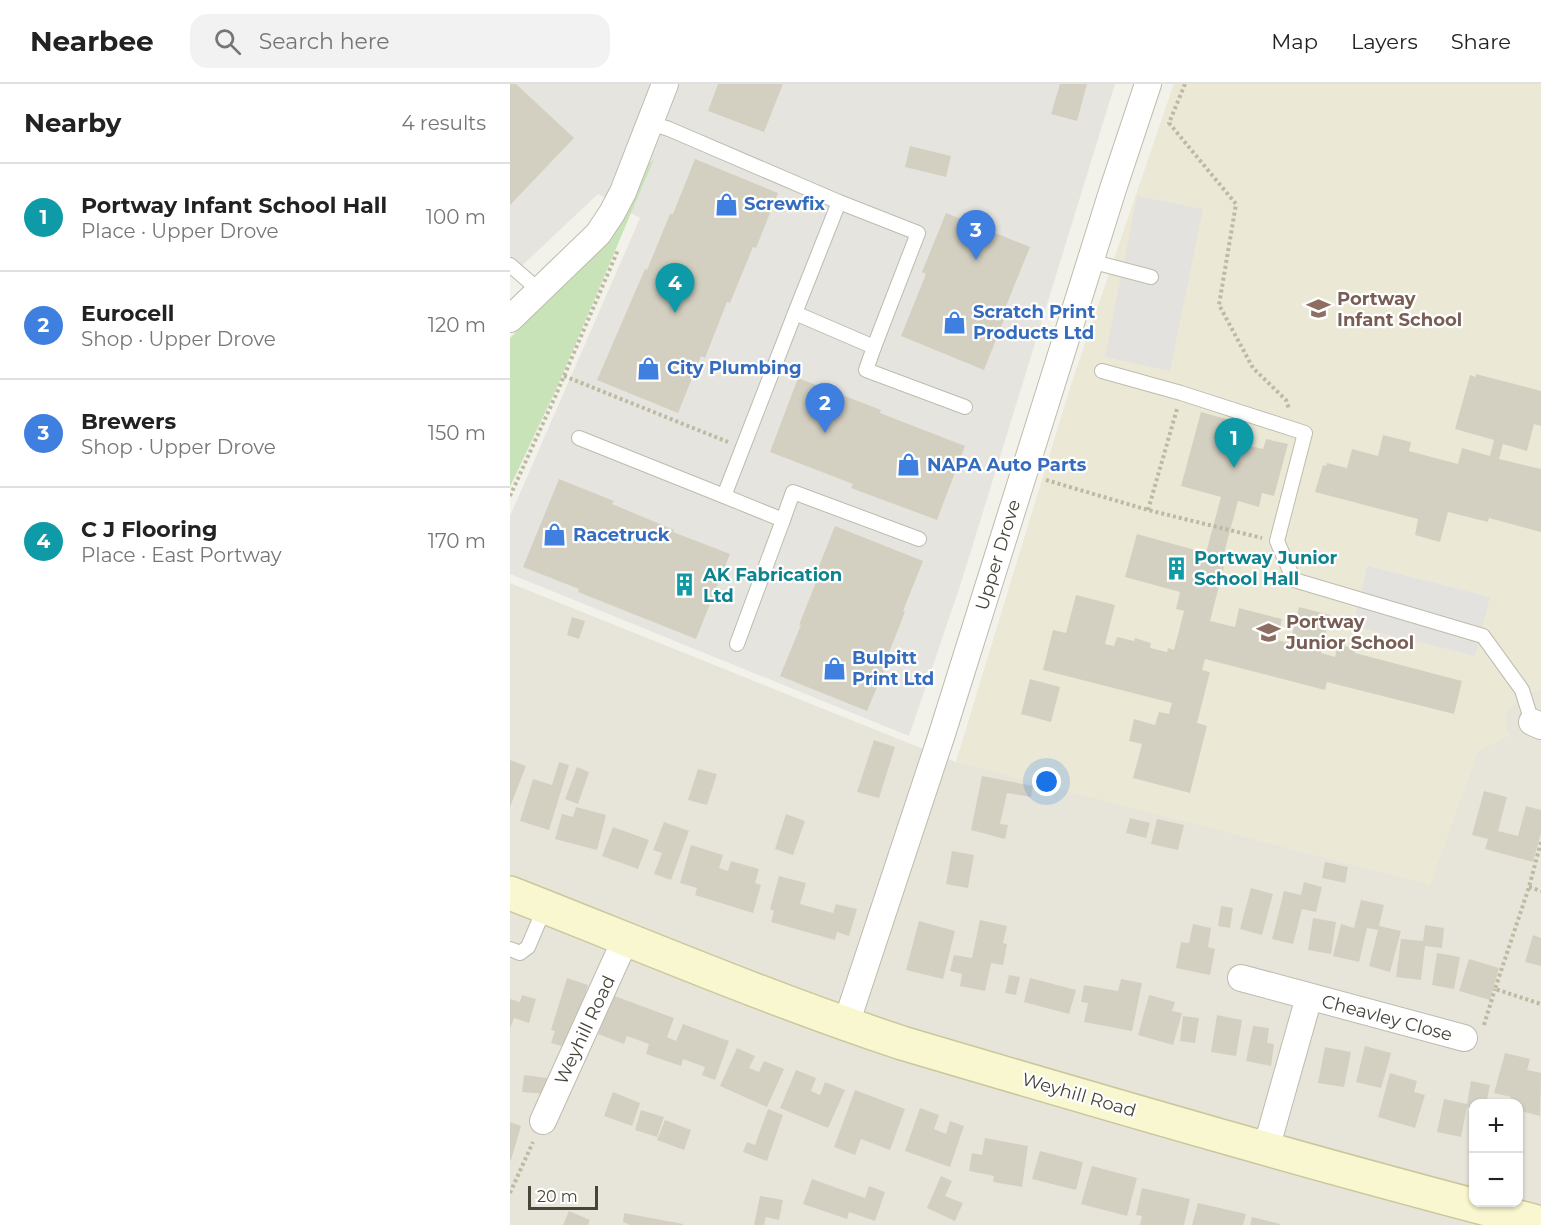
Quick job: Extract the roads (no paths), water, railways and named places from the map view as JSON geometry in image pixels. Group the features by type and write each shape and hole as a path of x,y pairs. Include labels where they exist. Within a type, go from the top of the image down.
{"main road":[{"name":"Weyhill Road","path":"510,893 846,1024 1266,1149 1541,1223"}],"street":[{"path":"510,318 598,234 612,213 623,192 665,84"},
{"name":"Upper Drove","path":"846,1024 942,734 1090,261 1148,84"},
{"name":"Weyhill Road","path":"543,1121 626,938"},
{"name":"Cheavley Close","path":"1241,978 1464,1038"},
{"name":"Cheavley Close","path":"1266,1149 1310,997"}],"lane":[{"path":"650,123 918,233 866,370 965,407"},
{"path":"724,496 839,202"},
{"path":"1090,261 1151,277"},
{"path":"510,265 540,291"},
{"path":"795,313 874,347"},
{"path":"1102,371 1181,393 1305,433 1277,541 1294,580 1483,636 1522,690 1536,724"},
{"path":"579,438 783,520"},
{"path":"737,644 793,492 918,539"},
{"path":"510,950 520,953 528,947 546,907"}],"place":[{"name":"Screwfix","path":"726,204"},
{"name":"Brewers","path":"976,260"},
{"name":"Portway Infant School","path":"1319,309"},
{"name":"C J Flooring","path":"675,313"},
{"name":"Scratch Print Products Ltd","path":"955,322"},
{"name":"City Plumbing","path":"649,368"},
{"name":"Eurocell","path":"825,433"},
{"name":"NAPA Auto Parts","path":"909,465"},
{"name":"Portway Infant School Hall","path":"1234,468"},
{"name":"Racetruck","path":"555,535"},
{"name":"Portway Junior School Hall","path":"1176,568"},
{"name":"AK Fabrication Ltd","path":"685,585"},
{"name":"Portway Junior School","path":"1268,632"},
{"name":"Bulpitt Print Ltd","path":"834,668"}]}
